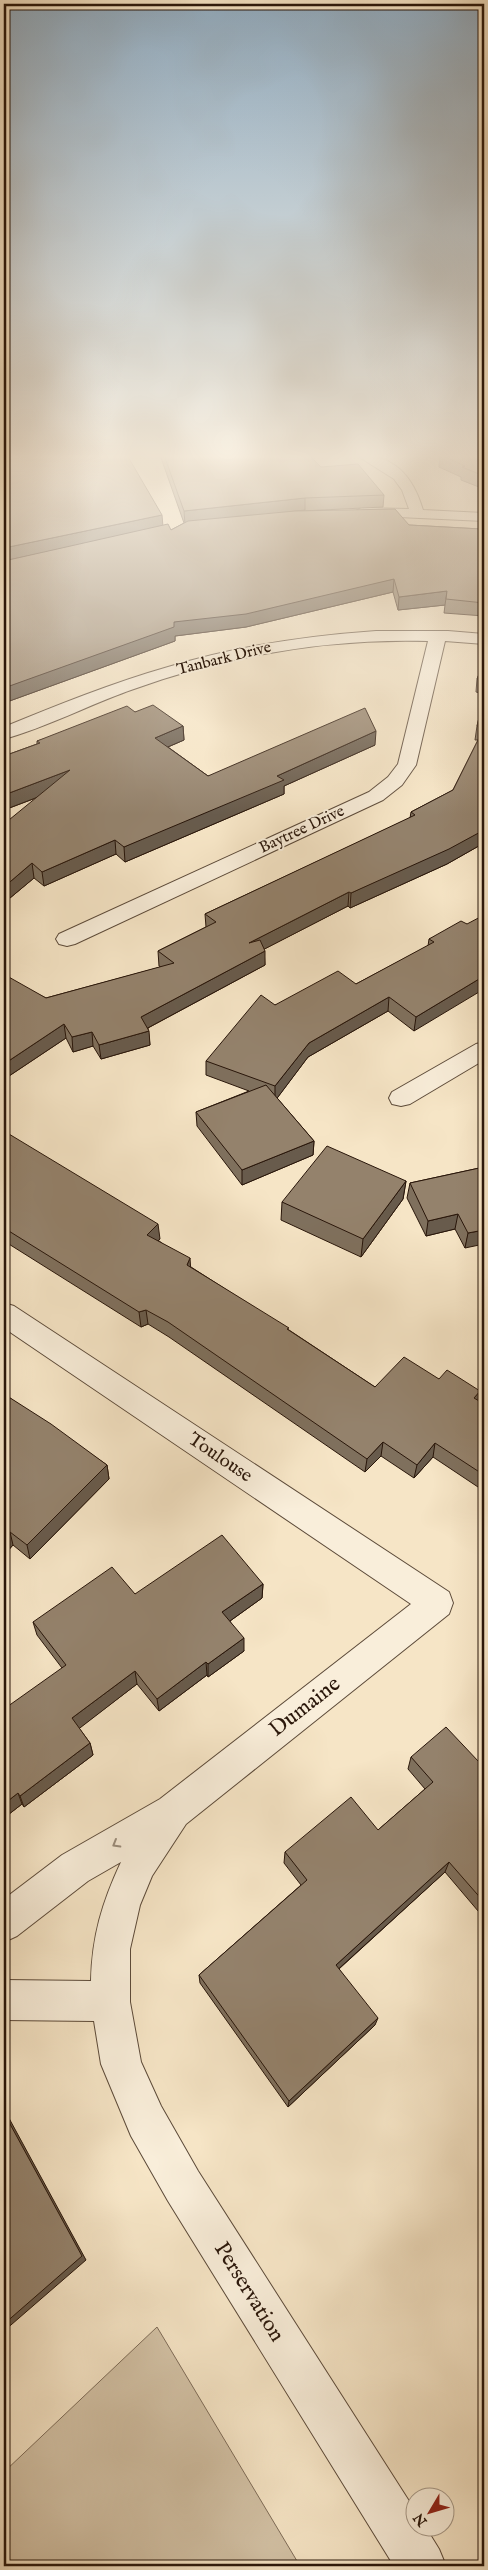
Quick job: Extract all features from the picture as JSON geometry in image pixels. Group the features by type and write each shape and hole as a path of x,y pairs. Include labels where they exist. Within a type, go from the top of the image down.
{"street":[{"name":"Tanbark Drive","path":"4,733 142,682 198,664 247,652 329,638 384,635 484,639"},
{"name":"Baytree Drive","path":"67,939 376,796 395,781 410,756 438,636"},
{"path":"401,1098 484,1050"},
{"name":"Toulouse","path":"4,1314 437,1602"},
{"name":"Dumaine","path":"4,1923 75,1868 173,1811 437,1602"},
{"name":"Dumaine","path":"110,2002 112,1949 121,1904 139,1862 173,1811"},
{"path":"4,2000 45,1999 110,2002"},
{"name":"Perservation","path":"110,2002 122,2064 146,2121 183,2186 422,2566"}],"shaded area":[{"path":"157,2327 300,2566 4,2566 4,2472"}],"building":[{"path":"4,575 484,575 484,603 446,599 447,591 399,597 394,579 246,614 174,622 174,627 4,688"},
{"path":"484,662 484,680 477,679"},
{"path":"484,697 484,727 477,726"},
{"path":"153,705 183,726 155,738 208,776 365,708 376,731 277,776 284,780 124,847 115,840 42,872 32,863 4,887 4,824 70,770 4,795 4,756 40,743 37,741 127,706 135,712"},
{"path":"484,728 484,830 449,849 351,893 349,892 249,943 260,940 265,951 141,1017 149,1031 99,1045 92,1032 72,1037 64,1024 4,1064 4,978 7,976 46,998 174,963 158,951 216,922 205,914 415,815 411,812 453,790"},
{"path":"484,915 484,976 416,1017 389,997 309,1043 275,1086 206,1061 261,995 275,1005 338,971 356,984 434,942 429,939 461,921 467,924"},
{"path":"266,1085 314,1141 242,1170 196,1112"},
{"path":"4,1131 158,1224 147,1235 190,1258 187,1265 289,1328 287,1329 375,1387 404,1357 439,1379 447,1370 480,1391 474,1398 484,1404 484,1475 435,1443 417,1465 383,1442 367,1459 168,1322 146,1310 139,1312 4,1228"},
{"path":"327,1146 406,1181 363,1239 282,1202"},
{"path":"484,1167 484,1230 468,1233 458,1214 428,1221 410,1183"},
{"path":"4,1394 51,1424 107,1465 27,1545 10,1532 4,1538"},
{"path":"222,1535 263,1584 222,1612 244,1638 208,1664 206,1662 157,1699 135,1671 72,1718 90,1743 20,1796 18,1793 4,1804 4,1709 66,1665 33,1622 112,1567 135,1594"},
{"path":"446,1727 479,1762 484,1758 484,1902 449,1862 336,1965 378,2018 289,2101 199,1975 307,1880 285,1852 351,1797 378,1830 433,1782 411,1757"},
{"path":"4,2113 82,2256 4,2324"}]}
